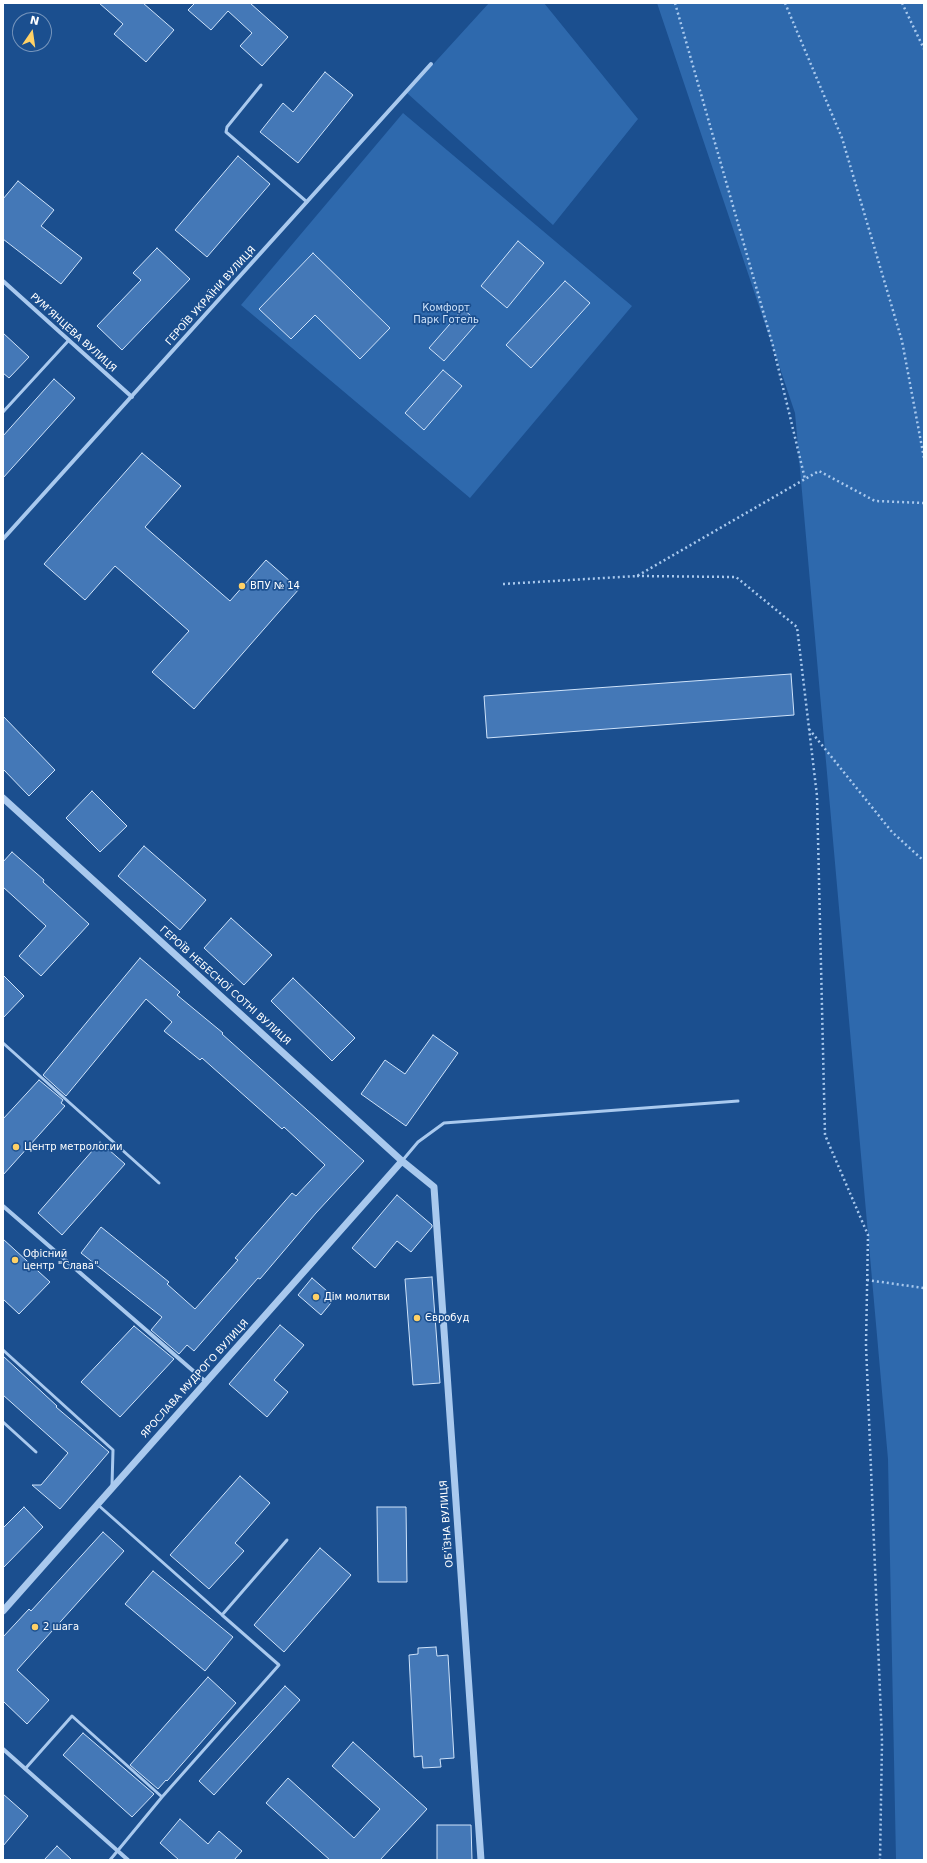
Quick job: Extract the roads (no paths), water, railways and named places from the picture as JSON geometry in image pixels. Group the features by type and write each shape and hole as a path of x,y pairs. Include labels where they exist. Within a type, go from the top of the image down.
{"street":[{"name":"ГЕРОЇВ УКРАЇНИ ВУЛИЦЯ","path":"3,539 432,64"},
{"name":"РУМ’ЯНЦЕВА ВУЛИЦЯ","path":"3,281 132,397"},
{"name":"ГЕРОЇВ НЕБЕСНОЇ СОТНІ ВУЛИЦЯ","path":"3,798 402,1161 434,1187"},
{"name":"ЯРОСЛАВА МУДРОГО ВУЛИЦЯ","path":"3,1611 402,1161"},
{"name":"ОБ’ЇЗНА ВУЛИЦЯ","path":"434,1187 481,1860"},
{"path":"3,1206 206,1382"},
{"path":"3,1749 128,1860"}],"lane":[{"path":"261,85 227,128 226,132 307,202"},
{"path":"3,412 69,340"},
{"path":"3,406 6,409"},
{"path":"3,1044 159,1184"},
{"path":"402,1161 418,1142 444,1123 738,1101"},
{"path":"3,1350 113,1450 112,1487"},
{"path":"3,1422 36,1452"},
{"path":"97,1504 279,1665 162,1797 110,1860"},
{"path":"222,1615 287,1540"},
{"path":"25,1769 72,1716 162,1797"}],"place":[{"name":"ВПУ № 14","path":"242,586"},
{"name":"Центр метрологии","path":"16,1147"},
{"name":"Офісний центр \"Слава\"","path":"15,1260"},
{"name":"Дім молитви","path":"316,1297"},
{"name":"Євробуд","path":"417,1318"},
{"name":"2 шага","path":"35,1627"}],"park label":[{"name":"Комфорт Парк Готель","path":"446,314"}]}
